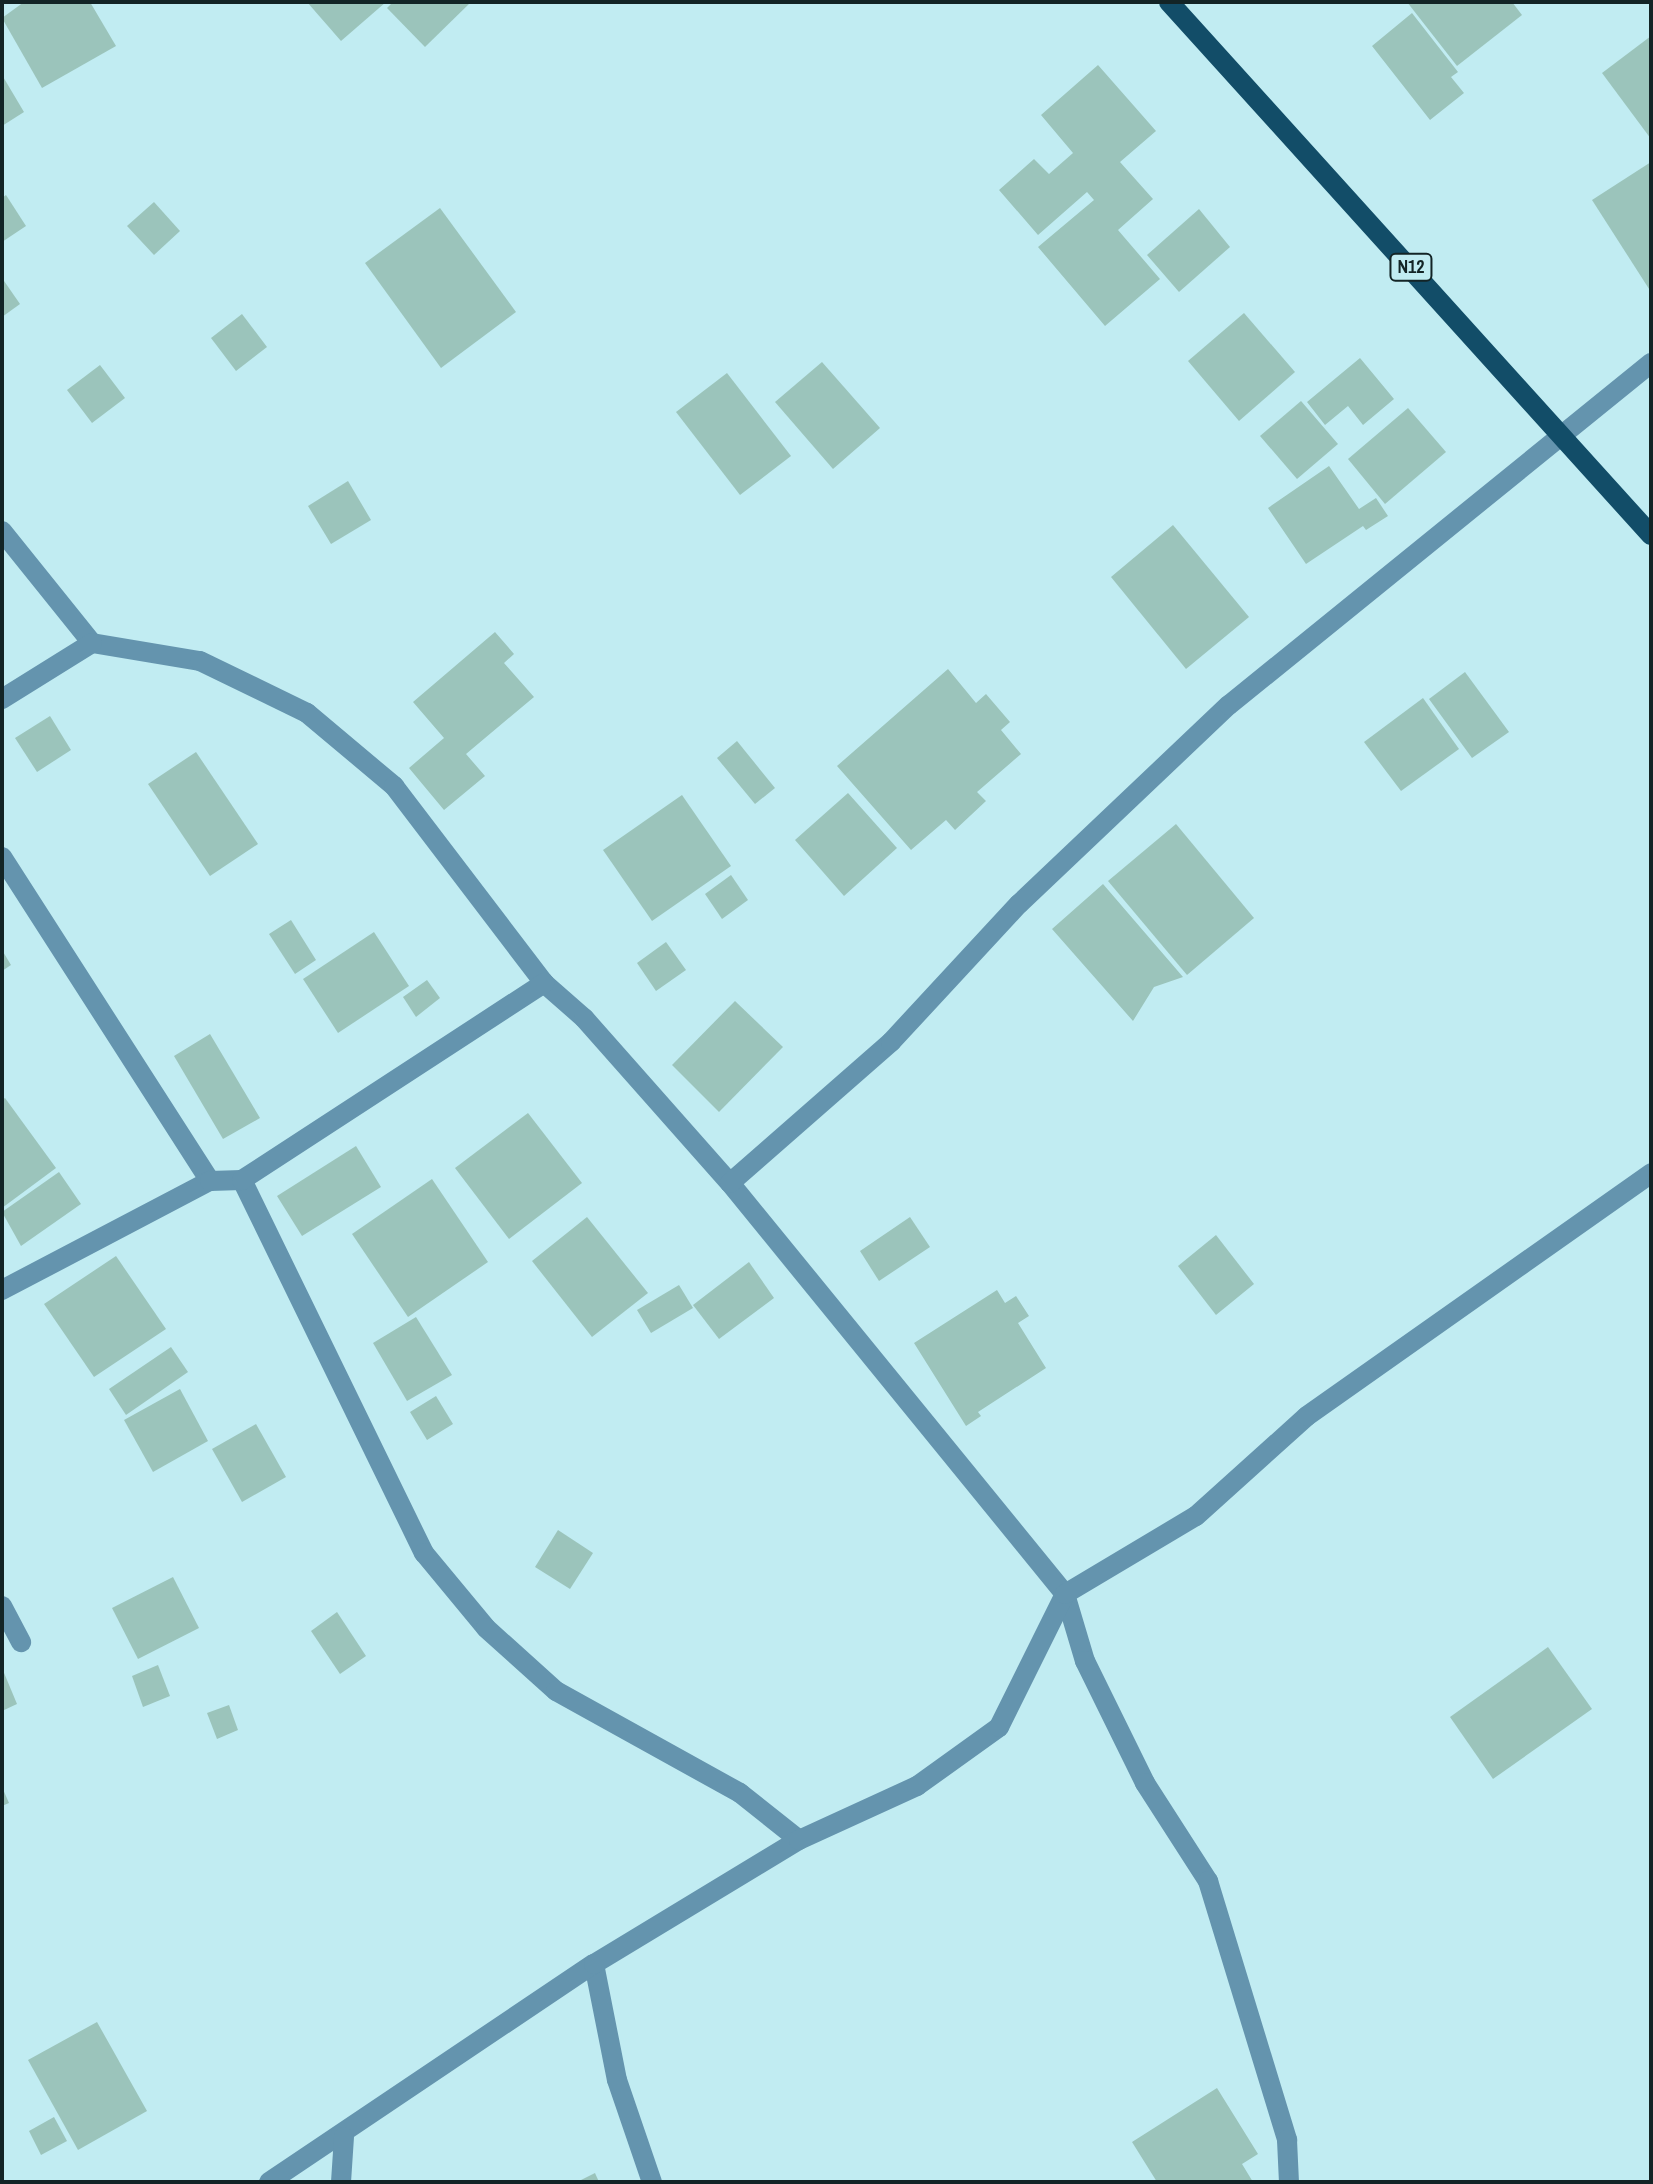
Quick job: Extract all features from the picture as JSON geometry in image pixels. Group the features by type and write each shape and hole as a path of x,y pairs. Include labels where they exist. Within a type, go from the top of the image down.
{"main road":[{"name":"N12","path":"1169,2 1252,99 1348,194 1557,435 1651,535"}],"street":[{"path":"730,1183 891,1042 1019,904 1229,705 1557,435 1651,363"},
{"path":"2,531 92,643"},
{"path":"2,699 92,643 200,661 307,713 394,786 544,983 584,1018 730,1183 1065,1594 1085,1661 1139,1770 1208,1881 1287,2140 1289,2182"},
{"path":"2,857 210,1181"},
{"path":"2,1290 210,1181 242,1180 544,983"},
{"path":"269,2182 344,2137 449,2058 594,1964 799,1840 917,1786 999,1727 1065,1594 1196,1516 1307,1416 1651,1173"},
{"path":"242,1180 424,1553 486,1628 556,1691 740,1793 799,1840"},
{"path":"2,1606 21,1642"},
{"path":"594,1964 617,2080 652,2182"},
{"path":"341,2182 344,2137"}],"building":[{"path":"24,2 90,2 116,46 42,88 2,18"},
{"path":"307,2 386,2 341,41"},
{"path":"393,2 471,2 425,47 387,8"},
{"path":"1407,2 1512,2 1522,15 1457,66"},
{"path":"1412,13 1458,72 1451,77 1464,93 1430,120 1372,46"},
{"path":"1651,36 1651,139 1602,73"},
{"path":"1098,65 1156,131 1120,162 1153,199 1118,230 1160,279 1105,326 1038,247 1094,200 1087,192 1038,235 999,190 1034,159 1049,174 1073,153 1041,115"},
{"path":"2,75 24,112 2,126"},
{"path":"1651,162 1651,292 1592,200"},
{"path":"6,195 26,226 2,242 2,198"},
{"path":"154,202 180,231 154,255 127,226"},
{"path":"440,208 516,312 441,368 365,263"},
{"path":"1199,209 1230,247 1179,292 1147,255"},
{"path":"2,278 20,304 2,317"},
{"path":"1244,313 1295,372 1239,421 1188,361"},
{"path":"242,314 267,347 236,371 211,338"},
{"path":"1360,358 1394,399 1363,425 1348,406 1325,425 1307,402"},
{"path":"822,362 880,428 833,469 775,402"},
{"path":"100,365 125,398 92,423 67,390"},
{"path":"727,373 791,456 740,495 676,412"},
{"path":"1301,401 1338,444 1297,479 1260,436"},
{"path":"1408,408 1446,452 1385,504 1348,459"},
{"path":"1329,466 1359,509 1376,498 1388,516 1366,530 1363,526 1306,564 1268,508"},
{"path":"348,481 371,520 331,544 308,506"},
{"path":"1173,525 1249,617 1186,669 1111,577"},
{"path":"495,632 514,654 504,663 534,697 466,754 485,776 444,810 409,768 444,738 413,702"},
{"path":"948,669 976,703 986,694 1010,722 1001,730 1021,754 977,792 986,801 955,830 946,820 911,850 837,766"},
{"path":"1465,672 1509,732 1472,758 1429,699"},
{"path":"1423,698 1459,749 1401,791 1364,742"},
{"path":"50,716 71,750 37,772 15,738"},
{"path":"737,741 775,788 755,804 717,758"},
{"path":"196,752 258,844 210,876 148,784"},
{"path":"848,793 897,848 844,896 795,840"},
{"path":"682,795 731,866 652,921 603,850"},
{"path":"1176,824 1254,918 1187,975 1108,881"},
{"path":"731,875 748,900 722,919 705,894"},
{"path":"1103,884 1183,977 1154,987 1133,1021 1052,929"},
{"path":"291,920 316,960 295,974 269,934"},
{"path":"374,932 409,986 338,1033 303,979"},
{"path":"666,942 686,970 656,991 637,963"},
{"path":"2,950 11,965 2,971"},
{"path":"427,980 440,998 416,1017 403,997"},
{"path":"735,1001 783,1047 719,1112 672,1065"},
{"path":"210,1034 260,1118 223,1139 174,1056"},
{"path":"5,1098 56,1168 2,1208 2,1100"},
{"path":"528,1113 582,1183 509,1239 455,1168"},
{"path":"356,1146 381,1187 302,1236 277,1196"},
{"path":"59,1172 81,1204 21,1246 2,1212"},
{"path":"432,1179 488,1262 408,1317 352,1234"},
{"path":"587,1217 648,1293 592,1337 532,1261"},
{"path":"910,1217 930,1247 879,1281 860,1251"},
{"path":"1216,1235 1254,1284 1216,1315 1178,1266"},
{"path":"116,1256 166,1329 94,1377 44,1304"},
{"path":"749,1262 774,1298 719,1339 693,1305"},
{"path":"679,1285 693,1308 651,1333 637,1310"},
{"path":"997,1290 1005,1303 1016,1296 1029,1316 1018,1323 1046,1368 978,1412 981,1416 966,1426 914,1343"},
{"path":"416,1317 452,1375 407,1401 373,1343"},
{"path":"171,1347 188,1372 126,1415 109,1389"},
{"path":"180,1389 208,1441 153,1472 124,1420"},
{"path":"436,1396 453,1424 427,1440 410,1412"},
{"path":"256,1424 286,1477 242,1502 212,1449"},
{"path":"558,1530 593,1553 570,1589 535,1567"},
{"path":"173,1577 199,1628 138,1659 112,1608"},
{"path":"337,1612 366,1656 340,1674 311,1631"},
{"path":"1548,1647 1592,1709 1493,1779 1450,1717"},
{"path":"158,1665 170,1696 143,1707 132,1676"},
{"path":"2,1668 17,1704 2,1711"},
{"path":"229,1705 238,1730 217,1739 207,1713"},
{"path":"2,1787 9,1803 2,1806"},
{"path":"97,2022 147,2111 78,2150 28,2060"},
{"path":"1217,2088 1258,2154 1242,2164 1253,2182 1157,2182 1132,2142"},
{"path":"54,2117 67,2141 41,2155 29,2131"},
{"path":"595,2173 599,2182 577,2182"}]}
